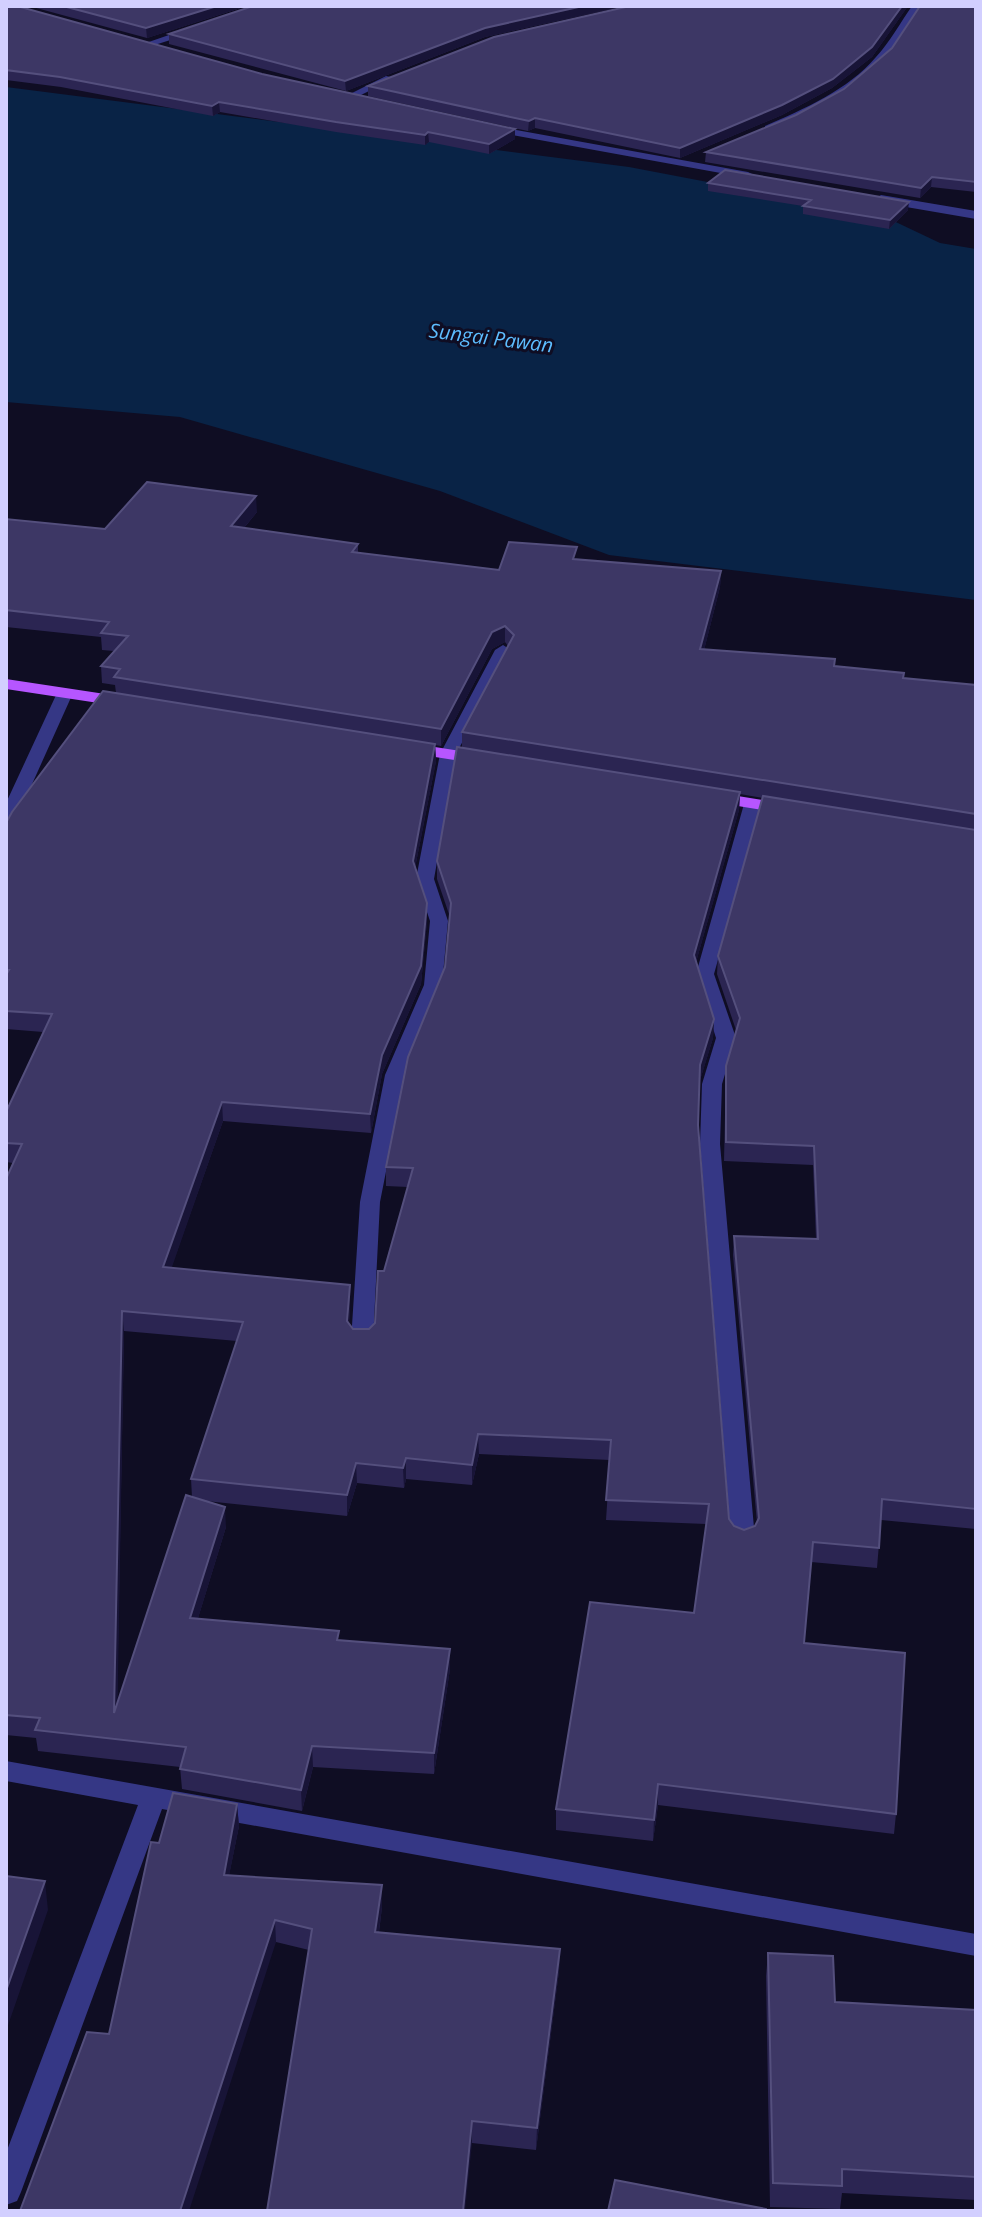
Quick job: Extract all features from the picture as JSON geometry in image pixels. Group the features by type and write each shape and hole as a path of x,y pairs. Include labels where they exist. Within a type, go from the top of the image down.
{"main road":[{"path":"6,684 147,706"},
{"path":"388,745 494,762"},
{"path":"691,794 798,811"}],"street":[{"path":"761,131 822,102 862,77 879,60 917,6"},
{"path":"145,45 213,23"},
{"path":"131,41 164,50"},
{"path":"347,98 396,76"},
{"path":"332,94 374,104"},
{"path":"471,124 765,179"},
{"path":"682,164 709,153"},
{"path":"867,197 976,215"},
{"path":"362,1341 370,1202 395,1075 433,985 439,921 425,879 448,754 503,650"},
{"path":"6,822 65,693"},
{"path":"743,1539 710,1144 712,1084 726,1038 705,974 753,804"},
{"path":"6,1771 976,1945"},
{"path":"6,2192 154,1796"}],"water":[{"name":"Sungai Pawan","path":"6,87 629,167 881,215 940,243 976,249 976,600 609,555 440,491 180,417 6,402"}],"building":[{"path":"6,6 17,6 262,74 515,129 489,144 428,132 425,135 219,102 212,106 60,77 6,70"},
{"path":"63,6 217,6 146,28"},
{"path":"253,6 583,6 485,28 345,81 169,34"},
{"path":"630,6 902,6 872,47 833,79 782,105 680,148 535,118 529,121 368,86 494,37"},
{"path":"920,6 976,6 976,182 932,177 921,188 706,152 796,115 844,89 892,48"},
{"path":"725,170 909,202 890,220 803,206 811,200 708,183"},
{"path":"147,482 256,496 231,526 358,544 352,552 499,570 509,542 577,547 573,559 721,571 700,649 835,659 834,666 904,673 903,678 976,685 976,814 462,732 514,635 505,626 492,632 441,729 114,677 120,669 101,666 128,636 101,633 109,622 6,610 6,519 105,529"},
{"path":"103,691 435,744 413,861 427,903 421,966 382,1055 370,1114 222,1102 163,1267 350,1285 347,1321 353,1329 369,1329 375,1323 378,1271 384,1271 413,1168 386,1167 408,1057 445,967 451,903 437,861 457,747 740,792 694,955 714,1019 700,1065 698,1125 729,1519 734,1526 744,1530 755,1526 759,1518 734,1236 818,1239 814,1146 726,1142 726,1066 740,1018 718,956 763,796 976,830 976,1509 882,1499 879,1548 813,1542 804,1643 905,1653 896,1814 658,1784 654,1820 556,1809 590,1602 694,1613 709,1504 606,1500 611,1440 478,1434 472,1465 406,1458 403,1468 356,1463 347,1495 191,1479 243,1322 122,1311 114,1713 186,1495 225,1507 190,1618 339,1631 337,1640 450,1649 434,1753 312,1746 301,1790 180,1769 186,1747 35,1730 40,1718 6,1715 6,1179 22,1144 6,1143 6,1112 52,1014 6,1011 6,975 9,970 6,970 6,823"},
{"path":"173,1793 237,1804 224,1875 382,1885 375,1932 560,1949 537,2128 472,2121 463,2211 267,2211 312,1929 275,1920 180,2211 20,2211 87,2032 109,2034 151,1842 159,1843"},
{"path":"6,1876 45,1881 6,1991"},
{"path":"768,1953 833,1956 835,2002 976,2010 976,2177 842,2169 842,2186 773,2183"},
{"path":"615,2180 766,2209 766,2211 608,2211"}]}
